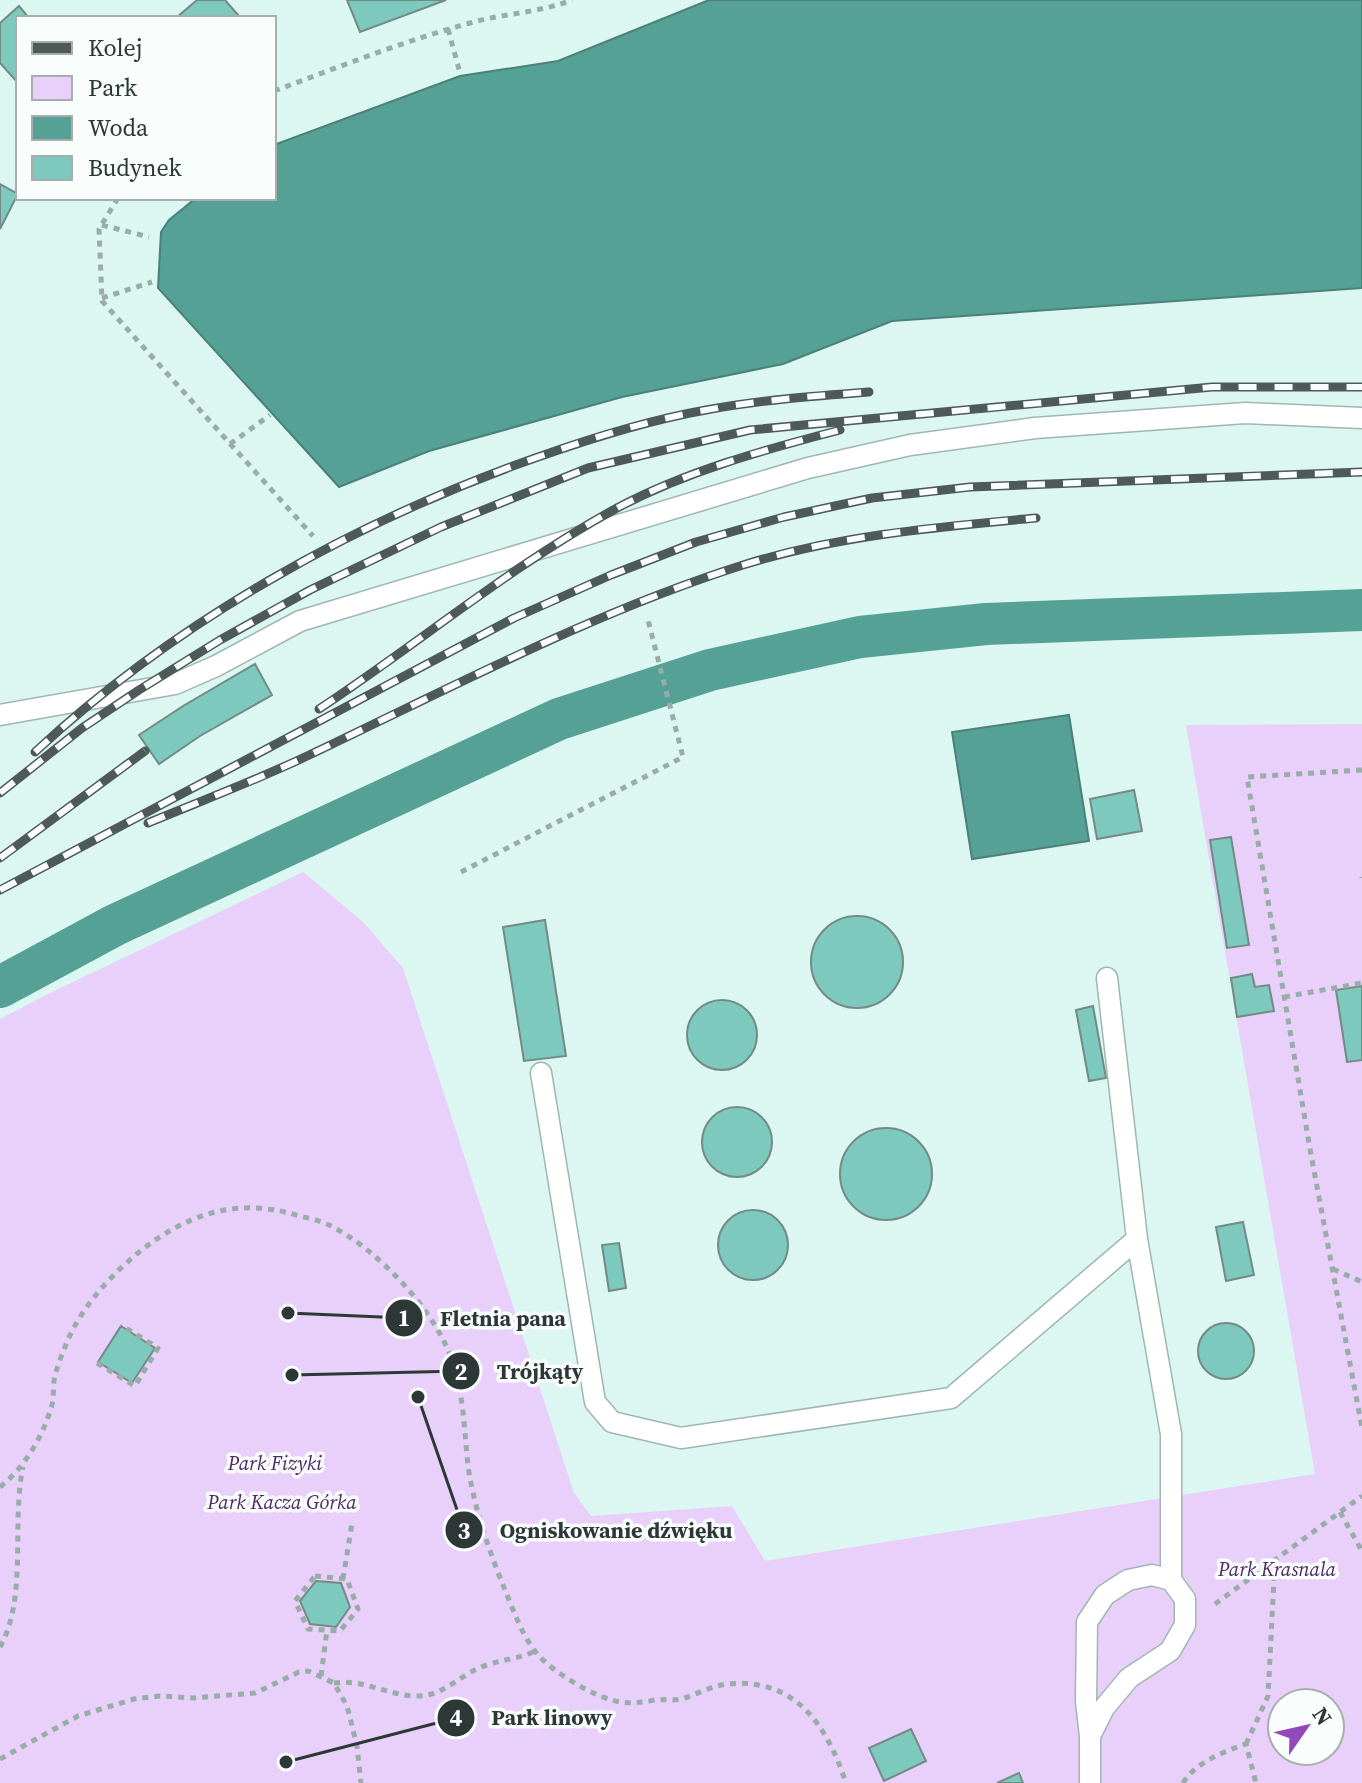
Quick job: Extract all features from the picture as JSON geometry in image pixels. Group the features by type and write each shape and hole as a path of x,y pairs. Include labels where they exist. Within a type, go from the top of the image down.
{"lane":[{"path":"0,715 175,684 300,621 808,468 881,451 1035,428 1215,415 1245,413 1362,418"},
{"path":"0,730 34,709"},
{"path":"1090,1736 1104,1708 1129,1678 1170,1651 1185,1625 1185,1599 1171,1580 1171,1434 1137,1239 1107,978"},
{"path":"541,1073 595,1402 612,1422 681,1438 951,1398 1137,1239"},
{"path":"1090,1783 1086,1701 1087,1622 1105,1595 1128,1580 1152,1575 1171,1580"}],"path":[{"path":"276,90 474,21 524,14 572,0"},
{"path":"448,29 460,73"},
{"path":"117,200 99,229 102,301 313,536"},
{"path":"102,225 149,237"},
{"path":"102,298 152,282"},
{"path":"230,444 270,415"},
{"path":"461,872 683,757 647,616"},
{"path":"1362,770 1247,777 1362,1428"},
{"path":"1284,997 1362,983"},
{"path":"0,1647 13,1604 17,1493 24,1462 52,1406 55,1377 67,1341 85,1308 112,1276 140,1251 195,1217 236,1207 260,1206 328,1225 388,1268 414,1295 450,1355 462,1402 469,1469 481,1523 516,1617 541,1658 587,1690 619,1702 637,1704 682,1699 727,1684 757,1685 777,1690 804,1706 815,1718 836,1752 846,1783"},
{"path":"1333,1269 1362,1282"},
{"path":"97,1363 135,1386 158,1348 121,1325"},
{"path":"0,1487 24,1462"},
{"path":"1185,1625 1362,1496"},
{"path":"1340,1512 1362,1551"},
{"path":"343,1579 352,1523"},
{"path":"1256,1783 1246,1744 1268,1696 1275,1560"},
{"path":"315,1576 343,1579 347,1579 358,1609 340,1631 308,1629 295,1601 315,1576"},
{"path":"321,1676 327,1630"},
{"path":"334,1683 350,1681 373,1685 392,1693 430,1696 486,1665 520,1658 535,1651"},
{"path":"0,1759 78,1716 134,1699 255,1693 299,1672 308,1671 334,1683 347,1706 357,1746 361,1783"},
{"path":"1183,1783 1189,1774 1221,1752 1246,1744"}],"green space":[{"name":"Park Kacza Górka","path":"1362,724 1362,1783 0,1783 0,1019 303,872 363,922 403,968 574,1493 591,1516 732,1506 765,1561 1315,1474 1186,725"}],"water":[{"path":"709,0 1362,0 1362,288 892,321 783,364 622,397 429,451 339,487 158,288 161,232 169,220 194,200 276,200 276,144 460,76 558,61"},
{"path":"1069,715 1089,841 972,859 952,732"}],"building":[{"path":"197,0 225,0 239,16 178,16"},
{"path":"347,0 446,0 360,32"},
{"path":"19,6 27,16 16,16 16,81 0,63 0,23"},
{"path":"0,184 16,193 16,198 0,229"},
{"path":"255,664 272,695 200,736 159,764 139,735"},
{"path":"1134,790 1142,831 1097,839 1090,799"},
{"path":"1231,837 1249,945 1227,948 1210,840"},
{"path":"857,916 875,919 890,929 900,944 903,962 900,980 890,995 875,1005 857,1008 839,1005 824,995 814,980 811,962 814,944 824,929 839,919"},
{"path":"545,920 566,1056 524,1061 503,927"},
{"path":"1252,974 1255,987 1269,985 1274,1011 1237,1017 1231,978"},
{"path":"1362,986 1362,1060 1347,1062 1336,990"},
{"path":"722,1000 741,1006 751,1016 757,1035 751,1054 741,1064 722,1070 703,1064 693,1054 687,1035 693,1016 703,1006"},
{"path":"1093,1006 1106,1078 1089,1081 1076,1010"},
{"path":"737,1107 756,1113 766,1123 772,1142 766,1161 756,1171 737,1177 718,1171 708,1161 702,1142 708,1123 718,1113"},
{"path":"886,1128 904,1131 919,1141 929,1156 932,1174 929,1192 919,1207 904,1217 886,1220 868,1217 853,1207 843,1192 840,1174 843,1156 853,1141 868,1131"},
{"path":"753,1210 772,1216 782,1226 788,1245 782,1264 772,1274 753,1280 734,1274 724,1264 718,1245 724,1226 734,1216"},
{"path":"1243,1222 1254,1275 1226,1281 1216,1227"},
{"path":"619,1243 626,1288 609,1291 602,1245"},
{"path":"1226,1323 1246,1331 1254,1351 1246,1371 1226,1379 1206,1371 1198,1351 1206,1331"},
{"path":"121,1326 155,1348 132,1383 98,1362"},
{"path":"316,1581 341,1583 350,1607 336,1627 310,1624 300,1601"},
{"path":"911,1729 926,1761 884,1781 869,1748"},
{"path":"1019,1773 1023,1783 997,1783"}],"waterway":[{"path":"0,987 115,925 559,719 710,670 860,637 986,624 1362,610"}],"railway":[{"path":"0,793 82,728 139,690 310,590 441,527 588,468 750,430 1212,387 1362,387"},
{"path":"35,752 148,659 209,618 272,579 402,512 538,457 642,424 747,404 869,392"},
{"path":"319,709 540,554 617,508 698,472 840,430"},
{"path":"0,890 514,618 696,542 784,517 872,498 970,487 1362,472"},
{"path":"148,823 286,766 576,629 686,584 779,555 852,539 1036,518"},
{"path":"0,858 145,751"}],"place":[{"name":"Fletnia pana","path":"288,1313"},
{"name":"Trójkąty","path":"292,1375"},
{"name":"Ogniskowanie dźwięku","path":"418,1397"},
{"name":"Park linowy","path":"286,1762"}],"park label":[{"name":"Park Fizyki","path":"275,1463"},
{"name":"Park Krasnala","path":"1277,1569"}]}
